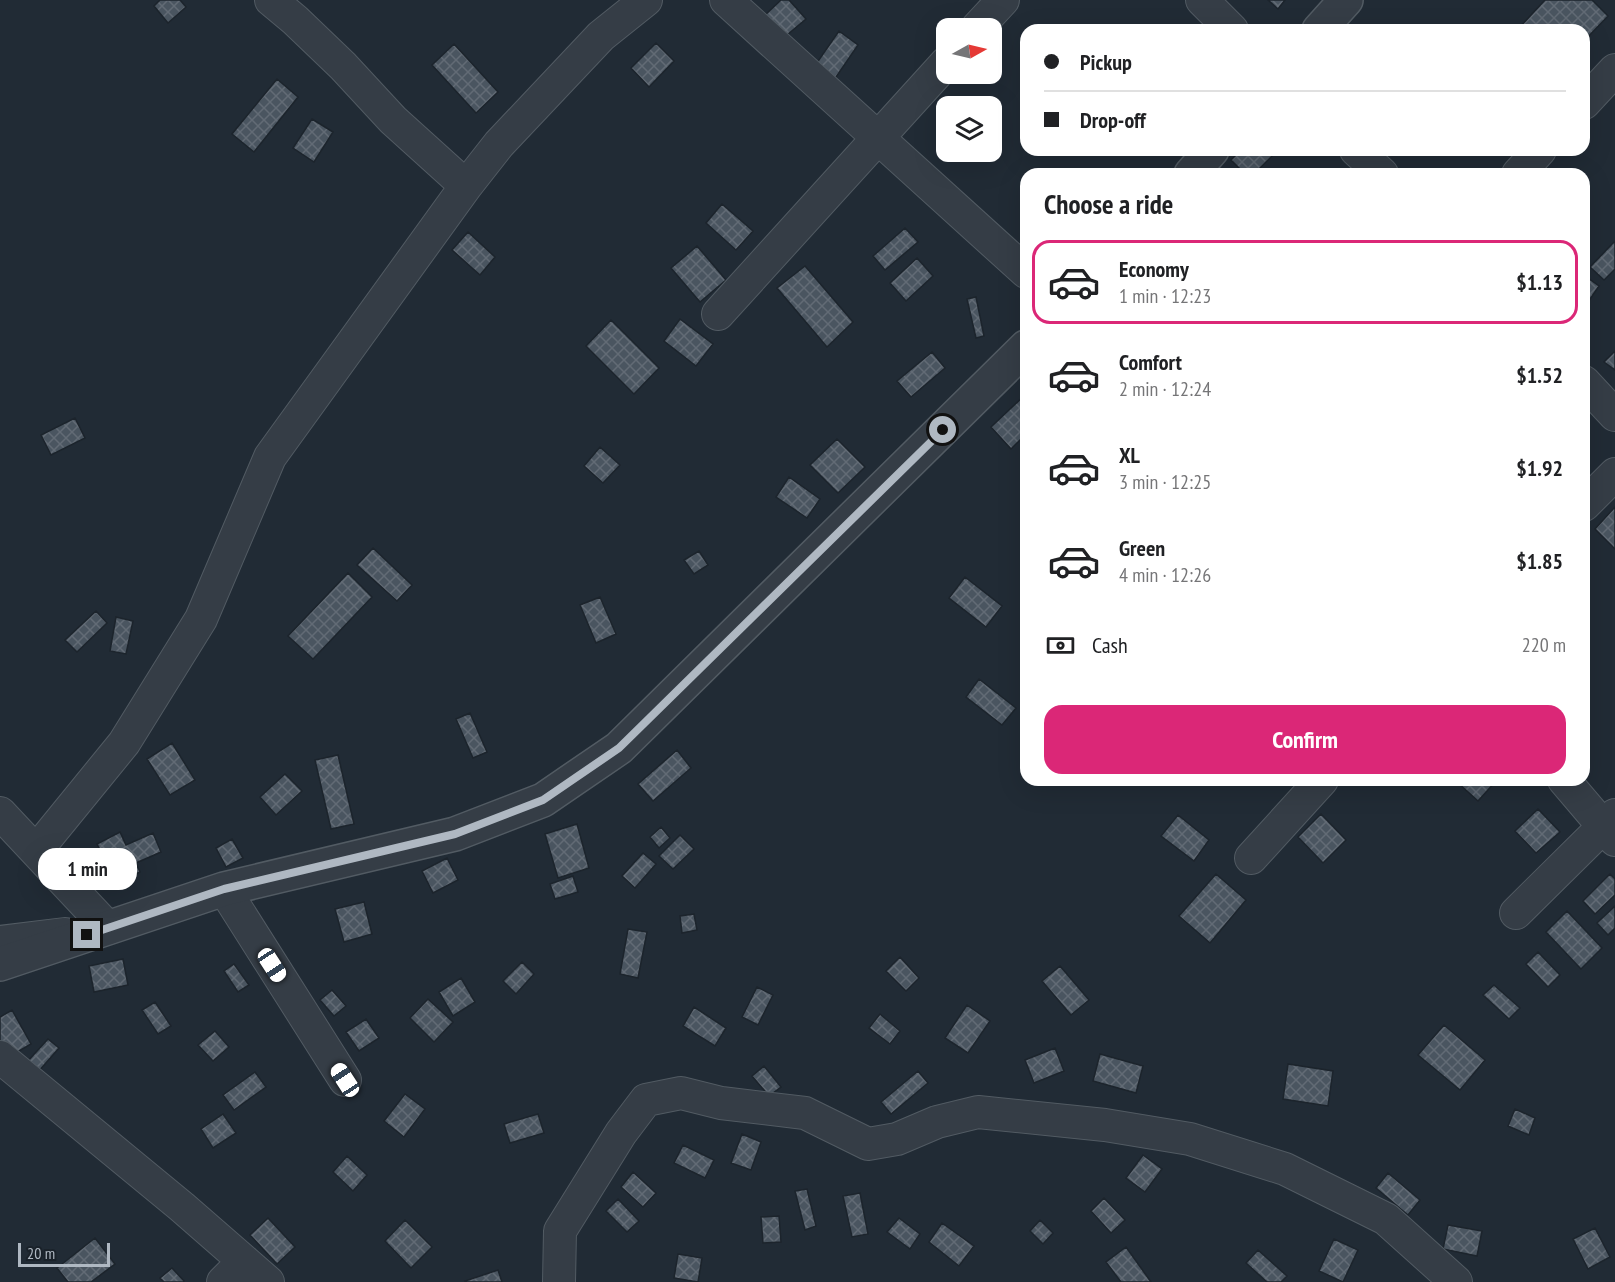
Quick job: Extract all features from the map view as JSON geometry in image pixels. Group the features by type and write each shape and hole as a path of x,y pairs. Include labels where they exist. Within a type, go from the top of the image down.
{"street":[{"path":"271,0 303,10 343,66 393,120 466,186"},
{"path":"36,851 124,743 201,619 270,457 466,186 499,144 601,36 646,0"},
{"path":"726,0 1020,266"},
{"path":"986,18 1003,0"},
{"path":"1202,0 1226,24"},
{"path":"1324,24 1346,0"},
{"path":"1590,97 1615,70"},
{"path":"718,314 936,74"},
{"path":"1196,168 1207,156"},
{"path":"1362,156 1376,168"},
{"path":"1524,168 1534,156"},
{"path":"0,964 224,889 455,834 543,800 619,748 1020,353"},
{"path":"1590,388 1615,415"},
{"path":"1590,499 1615,474"},
{"path":"1251,858 1317,786"},
{"path":"1516,913 1611,828 1570,786"},
{"path":"0,813 108,928"},
{"path":"224,889 345,1080"},
{"path":"0,942 108,928"},
{"path":"0,1057 182,1207 233,1271 268,1282"},
{"path":"559,1282 560,1231 621,1133 646,1100 681,1093 721,1103 805,1113 868,1144 897,1139 937,1122 978,1112 1105,1125 1190,1139 1285,1169 1386,1219 1456,1282"}],"building":[{"path":"160,0 180,0 186,7 168,23 154,6"},
{"path":"781,0 789,0 806,19 781,40 762,18"},
{"path":"1268,0 1285,0 1278,9"},
{"path":"1545,0 1592,0 1608,16 1590,35 1590,24 1523,24"},
{"path":"839,31 858,45 834,80 814,67"},
{"path":"656,43 674,61 649,87 631,68"},
{"path":"454,44 498,92 476,113 432,65"},
{"path":"277,79 298,97 254,152 232,134"},
{"path":"312,119 333,132 314,162 293,148"},
{"path":"1235,156 1272,156 1260,168 1239,168 1231,160"},
{"path":"722,204 753,231 736,250 706,223"},
{"path":"905,228 918,242 885,270 873,256"},
{"path":"468,232 495,257 480,275 452,250"},
{"path":"1615,241 1615,269 1604,280 1590,267"},
{"path":"697,246 726,280 700,302 671,268"},
{"path":"917,258 933,276 906,301 890,283"},
{"path":"805,266 853,322 827,347 777,288"},
{"path":"1590,280 1599,286 1590,299"},
{"path":"976,297 984,336 976,338 967,299"},
{"path":"680,319 713,344 696,366 664,341"},
{"path":"611,320 659,368 634,394 586,346"},
{"path":"1615,351 1615,370 1604,362"},
{"path":"932,352 945,368 911,397 897,381"},
{"path":"1020,400 1020,440 1011,449 991,427"},
{"path":"75,418 85,438 51,455 41,435"},
{"path":"837,439 865,467 838,493 810,465"},
{"path":"600,447 620,465 603,483 584,466"},
{"path":"789,477 820,499 807,518 776,497"},
{"path":"1615,507 1615,549 1595,529"},
{"path":"373,548 412,585 397,601 357,565"},
{"path":"699,551 708,565 694,574 684,560"},
{"path":"348,573 372,597 313,659 288,636"},
{"path":"965,577 1002,606 986,627 949,598"},
{"path":"600,597 616,634 596,643 580,605"},
{"path":"96,611 107,623 77,652 65,640"},
{"path":"116,617 133,621 126,654 110,651"},
{"path":"979,679 1016,708 1002,725 966,697"},
{"path":"470,713 487,752 473,758 456,719"},
{"path":"172,743 195,780 170,795 147,759"},
{"path":"677,750 691,768 653,801 638,784"},
{"path":"338,755 354,824 331,829 315,760"},
{"path":"285,774 302,791 276,815 260,797"},
{"path":"1461,786 1492,786 1478,801"},
{"path":"1538,809 1560,832 1536,853 1515,831"},
{"path":"1321,814 1346,840 1323,863 1298,837"},
{"path":"1178,815 1209,840 1194,861 1161,836"},
{"path":"577,824 589,868 558,878 545,834"},
{"path":"661,827 670,838 659,848 650,837"},
{"path":"120,832 126,845 153,833 161,852 136,863 140,872 117,884 111,873 95,880 87,861 102,854 97,844"},
{"path":"680,835 694,849 673,869 659,856"},
{"path":"232,839 243,858 226,867 216,848"},
{"path":"643,853 656,864 635,888 622,876"},
{"path":"447,858 458,880 433,893 422,871"},
{"path":"1216,874 1246,900 1210,943 1179,916"},
{"path":"1610,874 1615,879 1615,895 1595,914 1583,901"},
{"path":"573,876 578,892 555,899 550,884"},
{"path":"364,902 372,934 344,942 335,909"},
{"path":"1615,906 1615,928 1608,935 1597,923"},
{"path":"1567,911 1602,948 1581,969 1546,932"},
{"path":"694,914 697,930 682,933 680,916"},
{"path":"628,929 647,932 638,978 620,974"},
{"path":"1538,952 1560,975 1548,987 1526,964"},
{"path":"900,957 919,978 906,991 886,971"},
{"path":"123,959 128,985 94,992 89,966"},
{"path":"522,962 534,974 516,994 503,981"},
{"path":"234,964 249,985 238,992 224,971"},
{"path":"1060,966 1089,1000 1071,1015 1042,981"},
{"path":"461,978 475,1002 453,1016 439,992"},
{"path":"1494,985 1520,1008 1509,1019 1483,995"},
{"path":"757,987 773,995 758,1025 742,1017"},
{"path":"332,990 346,1006 334,1016 320,1000"},
{"path":"428,999 453,1022 434,1042 410,1018"},
{"path":"155,1002 171,1026 158,1034 142,1010"},
{"path":"967,1005 990,1021 968,1053 945,1038"},
{"path":"694,1007 726,1028 715,1046 683,1026"},
{"path":"12,1010 31,1044 7,1058 0,1046 0,1017"},
{"path":"880,1014 900,1031 890,1044 869,1028"},
{"path":"366,1019 379,1038 359,1051 346,1032"},
{"path":"1444,1025 1485,1060 1460,1090 1418,1055"},
{"path":"215,1031 229,1047 213,1061 198,1045"},
{"path":"48,1039 59,1048 38,1072 27,1062"},
{"path":"1055,1048 1064,1071 1034,1083 1025,1060"},
{"path":"1100,1054 1143,1066 1136,1093 1093,1081"},
{"path":"1288,1064 1333,1071 1328,1106 1283,1099"},
{"path":"764,1066 781,1087 769,1096 752,1076"},
{"path":"918,1071 928,1083 891,1114 881,1102"},
{"path":"255,1072 266,1087 234,1110 223,1095"},
{"path":"405,1094 425,1109 404,1137 384,1121"},
{"path":"1515,1109 1535,1118 1529,1135 1508,1126"},
{"path":"223,1114 236,1133 213,1148 201,1129"},
{"path":"538,1114 544,1133 510,1143 504,1124"},
{"path":"742,1134 761,1142 751,1170 731,1163"},
{"path":"683,1145 714,1160 705,1178 674,1163"},
{"path":"1143,1155 1162,1169 1145,1192 1126,1178"},
{"path":"347,1156 367,1175 353,1191 333,1172"},
{"path":"633,1172 656,1193 643,1207 621,1187"},
{"path":"1388,1173 1420,1200 1408,1215 1376,1188"},
{"path":"807,1189 816,1226 805,1230 795,1191"},
{"path":"860,1193 868,1234 852,1237 843,1196"},
{"path":"1104,1198 1125,1220 1111,1233 1091,1211"},
{"path":"618,1199 639,1221 627,1232 606,1211"},
{"path":"779,1216 781,1242 763,1243 761,1217"},
{"path":"268,1218 295,1247 277,1264 250,1235"},
{"path":"899,1218 920,1234 910,1249 887,1232"},
{"path":"405,1220 432,1247 411,1268 385,1241"},
{"path":"1040,1220 1053,1233 1043,1244 1030,1231"},
{"path":"942,1223 974,1246 959,1266 929,1242"},
{"path":"1448,1225 1482,1231 1477,1256 1443,1249"},
{"path":"1595,1228 1610,1257 1588,1269 1573,1239"},
{"path":"95,1238 115,1264 91,1282 68,1282 57,1268"},
{"path":"1334,1239 1358,1250 1343,1282 1319,1271"},
{"path":"1126,1247 1151,1282 1121,1282 1106,1262"},
{"path":"1258,1250 1287,1276 1281,1282 1267,1282 1246,1263"},
{"path":"678,1254 702,1258 698,1282 674,1278"},
{"path":"172,1268 183,1282 164,1282 160,1278"},
{"path":"498,1270 502,1282 465,1281"}],"route":[{"path":"87,935 224,889 455,834 543,800 619,748 943,430"}]}
